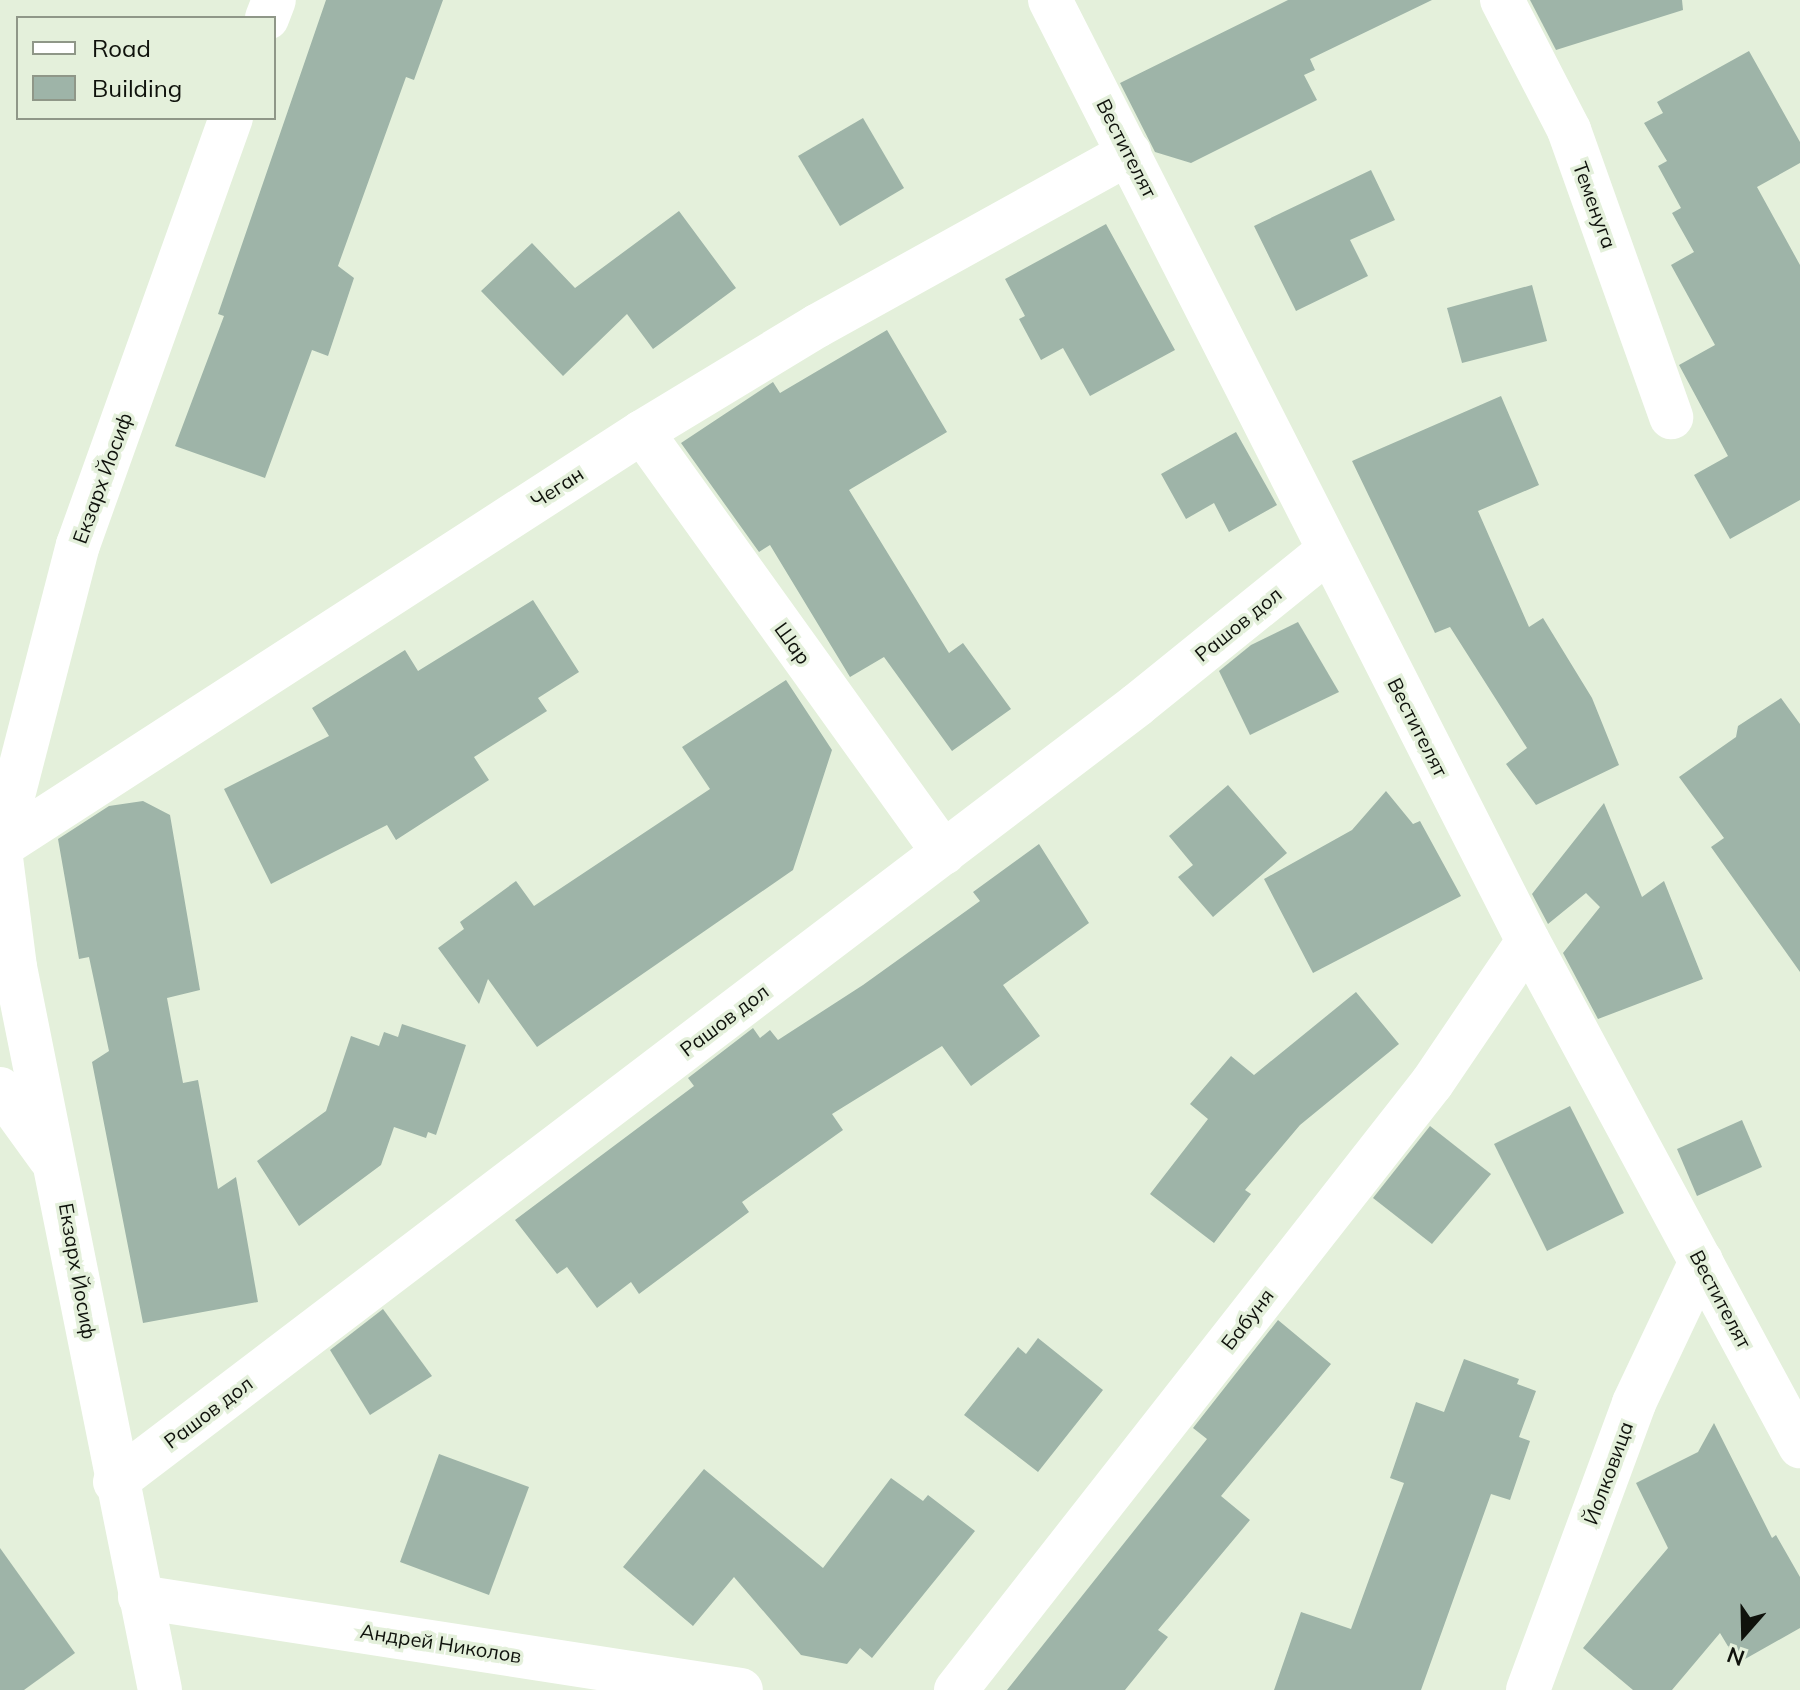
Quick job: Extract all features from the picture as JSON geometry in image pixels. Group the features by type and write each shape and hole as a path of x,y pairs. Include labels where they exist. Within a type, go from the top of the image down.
{"street":[{"name":"Вестителят","path":"1050,0 1528,941 1800,1446"},
{"name":"Теменуга","path":"1502,0 1569,130 1671,417"},
{"name":"Екзарх Йосиф","path":"160,1690 115,1482 60,1173 15,967 0,848 78,545 230,120"},
{"name":"Чеган","path":"0,848 642,432 817,326 1129,153"},
{"name":"Шар","path":"642,432 944,853"},
{"name":"Рашов дол","path":"115,1482 944,853 1328,551"},
{"name":"Бабуня","path":"956,1690 1389,1138 1528,941"},
{"path":"0,1089 60,1173"},
{"name":"Йолковица","path":"1528,1690 1634,1403 1701,1261"},
{"name":"Андрей Николов","path":"140,1597 741,1690"}],"building":[{"path":"326,0 443,0 414,80 406,77 338,266 354,278 328,356 312,350 265,478 175,446 224,316 218,314"},
{"path":"1288,0 1432,0 1310,59 1315,70 1304,75 1317,100 1191,163 1155,152 1120,83"},
{"path":"1530,0 1682,0 1683,10 1556,50"},
{"path":"1749,51 1800,142 1800,163 1757,187 1800,265 1800,500 1730,539 1694,475 1728,456 1679,365 1715,345 1671,265 1694,252 1672,213 1681,208 1658,166 1667,161 1644,123 1663,113 1657,102"},
{"path":"863,118 904,188 840,226 798,156"},
{"path":"1371,170 1395,220 1350,240 1368,276 1296,311 1254,226"},
{"path":"679,211 736,288 653,349 627,314 563,376 481,291 532,243 575,288"},
{"path":"1106,224 1175,350 1090,396 1063,348 1041,360 1019,319 1025,316 1005,279"},
{"path":"1532,285 1547,341 1462,363 1447,308"},
{"path":"887,330 947,432 849,490 949,653 963,643 1011,709 952,751 884,657 850,677 770,545 759,552 681,443 773,382 780,393"},
{"path":"1501,396 1539,485 1478,511 1529,627 1543,618 1592,698 1619,765 1536,805 1506,764 1527,748 1450,627 1435,633 1352,461"},
{"path":"1236,432 1277,505 1229,532 1214,503 1186,519 1161,474"},
{"path":"533,600 579,672 538,698 547,711 474,757 489,780 396,840 387,825 271,884 224,789 329,736 312,708 405,650 418,671"},
{"path":"1298,622 1339,692 1250,735 1219,671 1251,645"},
{"path":"786,680 832,750 793,870 537,1047 488,979 479,1004 438,948 464,929 460,922 516,881 534,906 710,789 682,747"},
{"path":"1781,698 1800,724 1800,972 1711,847 1724,838 1679,777 1736,737 1738,726"},
{"path":"1228,785 1287,853 1213,917 1178,877 1193,865 1169,836"},
{"path":"1386,791 1413,824 1420,821 1461,896 1313,973 1264,879 1352,830"},
{"path":"143,801 170,815 200,990 167,998 183,1083 198,1080 218,1189 236,1177 258,1302 143,1323 92,1062 109,1051 89,957 79,959 58,839 109,806"},
{"path":"1604,803 1642,897 1664,881 1703,979 1598,1019 1563,953 1600,907 1586,893 1548,924 1532,894"},
{"path":"1039,844 1089,923 1003,985 1040,1036 971,1086 942,1046 832,1114 843,1130 742,1202 749,1212 639,1294 631,1282 597,1308 567,1267 557,1274 515,1220 694,1086 688,1078 753,1028 760,1038 770,1030 778,1040 863,985 980,901 973,892"},
{"path":"1356,992 1399,1044 1300,1125 1245,1190 1251,1194 1214,1243 1150,1194 1208,1119 1190,1104 1231,1056 1254,1075"},
{"path":"402,1024 466,1045 436,1135 428,1132 426,1138 394,1127 381,1165 299,1226 257,1161 326,1111 351,1036 379,1046 384,1032 398,1037"},
{"path":"1570,1106 1624,1213 1547,1251 1494,1144"},
{"path":"1742,1120 1762,1167 1697,1196 1677,1149"},
{"path":"1430,1126 1491,1174 1432,1244 1373,1198"},
{"path":"383,1309 432,1376 370,1415 330,1350"},
{"path":"1278,1320 1331,1364 1221,1496 1250,1520 1158,1630 1168,1637 1125,1690 1007,1690 1207,1439 1193,1428"},
{"path":"1038,1338 1103,1390 1038,1472 964,1415 1018,1347 1026,1354"},
{"path":"1464,1359 1519,1379 1517,1384 1536,1391 1519,1437 1530,1441 1510,1500 1491,1494 1421,1690 1274,1690 1301,1612 1351,1629 1404,1483 1390,1478 1416,1402 1444,1412"},
{"path":"1714,1423 1772,1538 1776,1535 1800,1577 1800,1628 1738,1663 1720,1633 1672,1690 1633,1690 1583,1648 1668,1548 1636,1483 1698,1452"},
{"path":"439,1454 529,1487 489,1595 400,1562"},
{"path":"704,1469 823,1568 891,1478 923,1501 928,1495 975,1531 872,1658 860,1648 847,1664 801,1655 734,1577 693,1626 623,1567"},
{"path":"0,1548 75,1653 24,1690 0,1690"}]}
